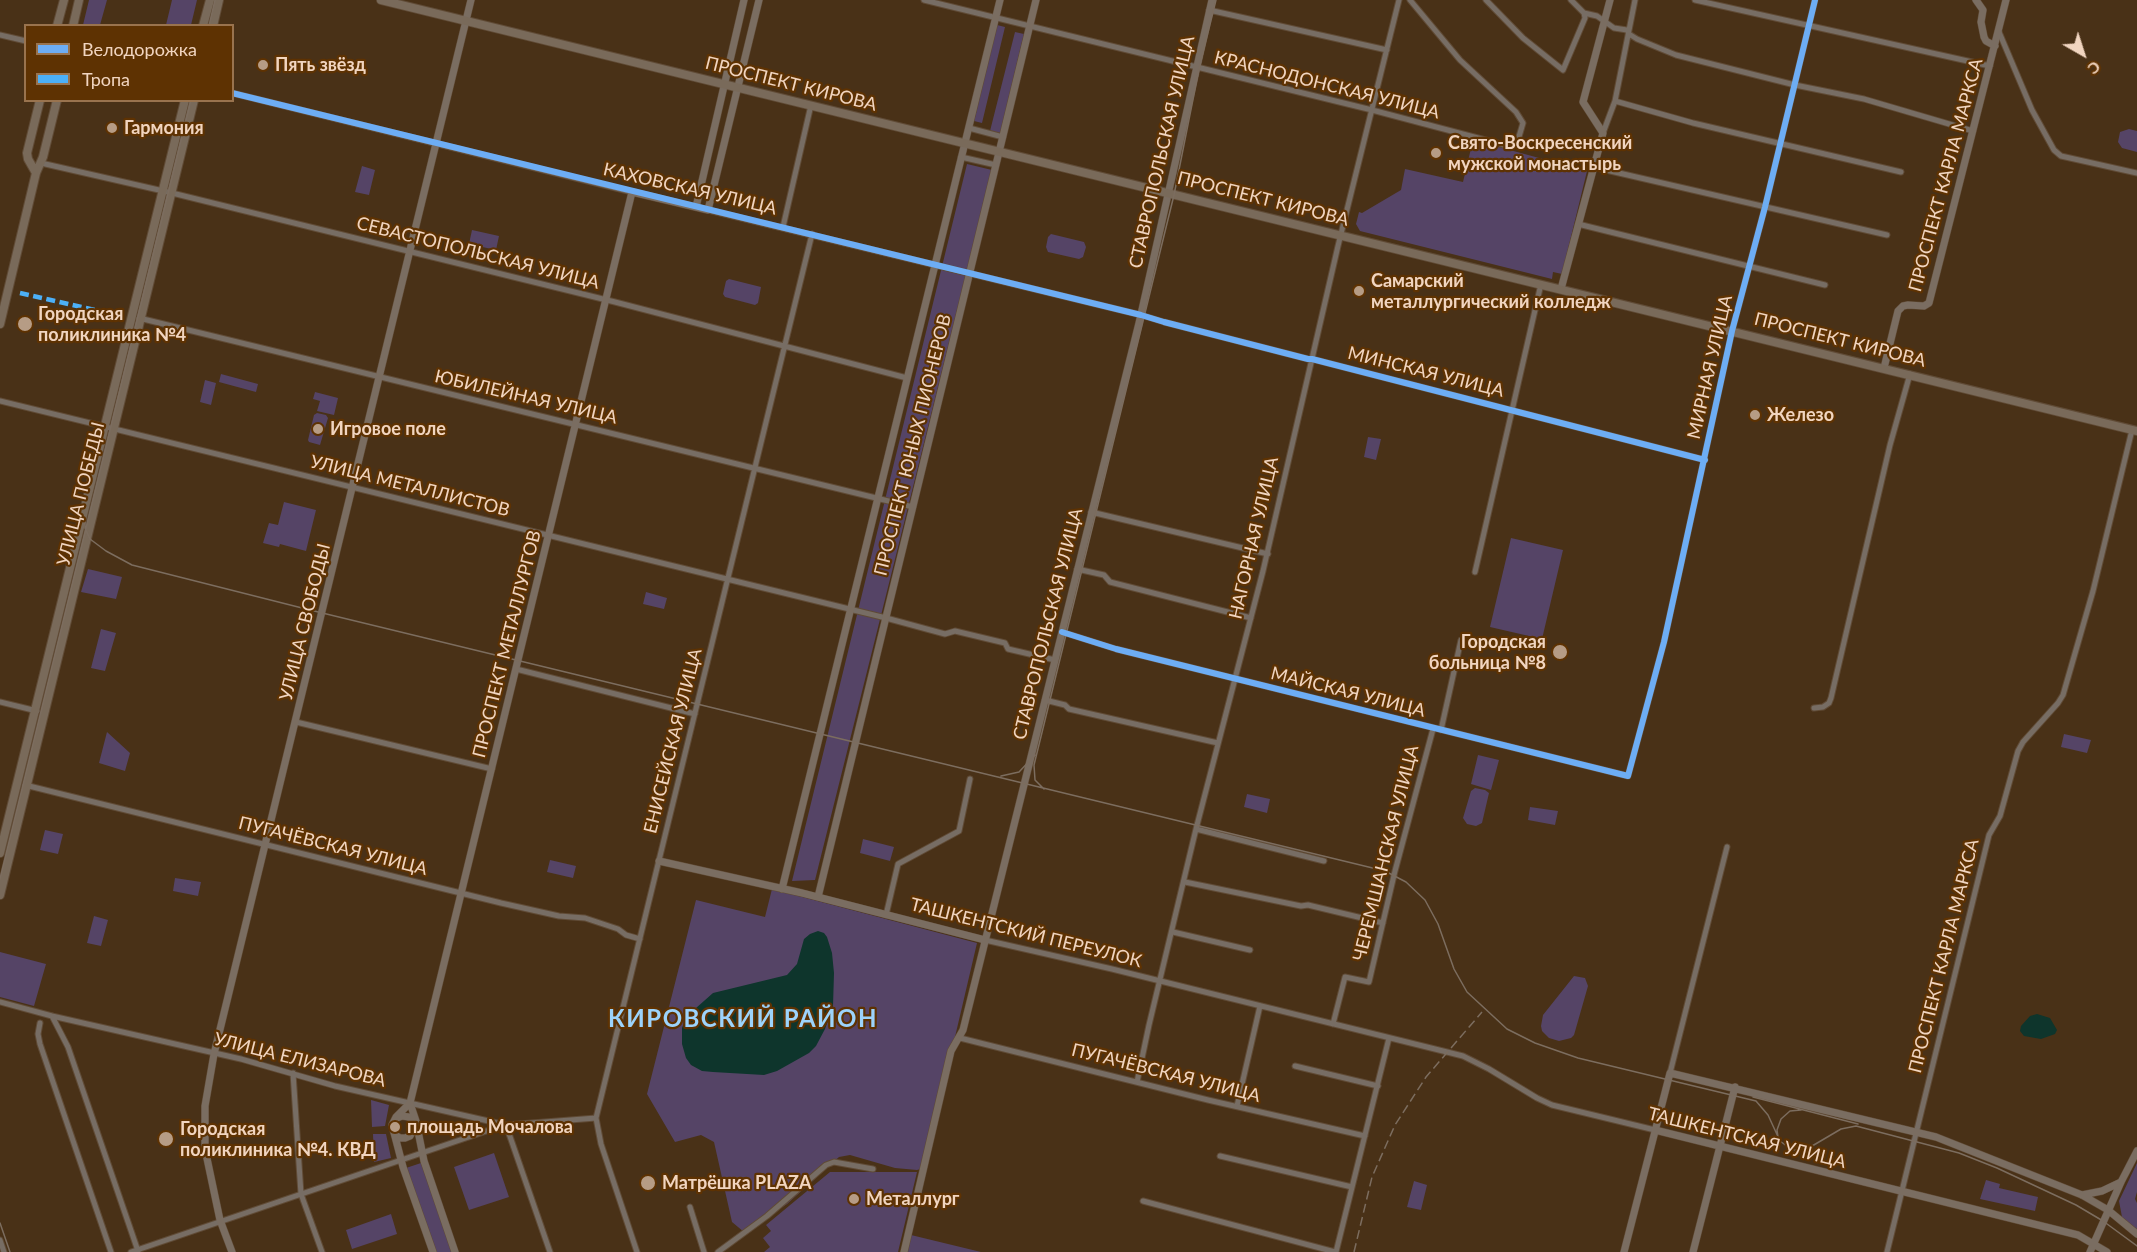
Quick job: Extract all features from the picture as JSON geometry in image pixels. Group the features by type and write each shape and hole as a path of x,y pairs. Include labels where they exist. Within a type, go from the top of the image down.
{"main road":[{"path":"58,24 64,0"},
{"path":"73,24 79,0"},
{"path":"204,24 210,0"},
{"path":"213,24 219,0"},
{"name":"ПРОСПЕКТ КИРОВА","path":"381,0 2134,430"},
{"path":"36,173 27,153 39,102"},
{"path":"0,324 36,173 42,160 56,102"},
{"name":"УЛИЦА ПОБЕДЫ","path":"0,895 45,712 110,428 131,317 171,193 185,102"},
{"name":"УЛИЦА ПОБЕДЫ","path":"0,853 35,710 141,319 194,102"},
{"path":"30,161 42,160"}],"street":[{"name":"УЛИЦА СВОБОДЫ","path":"232,1252 220,1220 205,1149 205,1106 214,1054 471,0"},
{"path":"696,207 744,0"},
{"path":"708,210 759,0"},
{"name":"КРАСНОДОНСКАЯ УЛИЦА","path":"924,0 1372,110 1512,147 1518,140 1523,123 1516,112 1460,60 1410,0"},
{"name":"ПРОСПЕКТ ЮНЫХ ПИОНЕРОВ","path":"782,889 1000,0"},
{"name":"ПРОСПЕКТ ЮНЫХ ПИОНЕРОВ","path":"819,897 1036,0"},
{"name":"СТАВРОПОЛЬСКАЯ УЛИЦА","path":"904,1252 951,1051 960,1038 1140,315 1212,0"},
{"name":"НАГОРНАЯ УЛИЦА","path":"1137,1082 1196,829 1268,554 1312,358 1399,0"},
{"path":"1486,0 1523,39 1563,70 1585,18 1584,13"},
{"path":"1571,0 1584,13 1597,16 1614,28 1627,30 1629,34 1676,55 1795,85 1864,99 1973,131"},
{"path":"1603,133 1582,102 1610,0"},
{"path":"1561,289 1593,166 1615,101 1635,0"},
{"path":"1695,0 1990,66"},
{"name":"МИРНАЯ УЛИЦА","path":"1628,776 1664,642 1732,331 1765,207 1815,0"},
{"path":"1976,0 1983,10 1981,22 1983,37 1995,46"},
{"name":"ПРОСПЕКТ КАРЛА МАРКСА","path":"1884,368 1898,311 1903,306 1924,306 1929,303 2006,0"},
{"path":"1209,10 1387,50"},
{"path":"1999,32 2032,110 2054,150 2061,156 2137,173"},
{"path":"0,35 24,41"},
{"name":"КАХОВСКАЯ УЛИЦА","path":"234,93 1140,315"},
{"path":"1615,101 1694,123 1901,172"},
{"path":"783,227 811,105"},
{"path":"969,128 1003,137"},
{"path":"961,157 996,165"},
{"name":"СЕВАСТОПОЛЬСКАЯ УЛИЦА","path":"42,160 785,345 907,378"},
{"path":"1593,166 1887,236"},
{"name":"ПРОСПЕКТ МЕТАЛЛУРГОВ","path":"393,1121 410,1103 632,192"},
{"path":"1578,224 1825,285"},
{"name":"ЕНИСЕЙСКАЯ УЛИЦА","path":"637,1252 601,1144 596,1118 812,234"},
{"path":"1475,572 1541,284"},
{"name":"МИНСКАЯ УЛИЦА","path":"1140,315 1704,460"},
{"name":"ЮБИЛЕЙНАЯ УЛИЦА","path":"131,317 913,507"},
{"path":"1814,708 1823,708 1829,704 1831,698 1890,446 1910,374"},
{"name":"УЛИЦА МЕТАЛЛИСТОВ","path":"0,401 945,634 955,631 1005,643 1008,649 1055,660"},
{"name":"ПРОСПЕКТ КАРЛА МАРКСА","path":"1887,1252 1989,836 2000,816 2018,751 2063,695 2099,568 2134,430"},
{"path":"1091,512 1268,554"},
{"path":"1077,569 1104,575 1110,582 1251,618"},
{"name":"МАЙСКАЯ УЛИЦА","path":"1062,632 1116,649 1628,776"},
{"name":"ЧЕРЕМШАНСКАЯ УЛИЦА","path":"1441,730 1461,640"},
{"path":"516,669 694,714"},
{"path":"1045,700 1065,705 1069,709 1218,743"},
{"path":"0,702 45,712"},
{"path":"296,722 492,769"},
{"name":"ЧЕРЕМШАНСКАЯ УЛИЦА","path":"1333,1024 1345,977 1369,982 1394,873 1433,729"},
{"path":"886,915 898,864 959,831 970,779"},
{"name":"ПУГАЧЁВСКАЯ УЛИЦА","path":"17,784 461,893 559,916 585,918 618,928 626,935 640,939"},
{"path":"1196,829 1324,861"},
{"path":"1624,1252 1727,847"},
{"name":"ТАШКЕНТСКИЙ ПЕРЕУЛОК","path":"659,861 819,897 985,940 1388,1038"},
{"path":"1185,882 1301,906 1308,905 1383,923"},
{"path":"1173,932 1250,950"},
{"name":"УЛИЦА ЕЛИЗАРОВА","path":"0,1002 293,1073 335,1086 506,1125 596,1118"},
{"path":"1237,1106 1260,1006"},
{"path":"52,1016 68,1047 138,1251"},
{"path":"40,1023 38,1034 40,1044 111,1252"},
{"name":"ПУГАЧЁВСКАЯ УЛИЦА","path":"960,1038 1365,1136"},
{"path":"1143,1201 1336,1252 1388,1038"},
{"name":"ТАШКЕНТСКАЯ УЛИЦА","path":"1388,1038 1463,1056 1552,1105 2078,1235 2107,1252"},
{"path":"1295,1066 1378,1086"},
{"path":"293,1073 301,1194 322,1252"},
{"path":"1670,1073 1916,1132 1962,1147 2082,1195 2108,1210 2137,1234"},
{"path":"1693,1252 1735,1087"},
{"path":"410,1103 422,1154 455,1252"},
{"path":"415,1127 406,1116 399,1116 393,1121 392,1131 433,1252"},
{"path":"131,1252 506,1125 550,1252"},
{"path":"392,1131 396,1137 403,1139 410,1136 415,1127"},
{"path":"2090,1252 2137,1151"},
{"path":"1220,1156 1352,1187"},
{"path":"718,1252 767,1216 826,1165 834,1162 873,1168"},
{"path":"2082,1195 2102,1191 2121,1182"},
{"path":"690,1207 704,1252"},
{"path":"0,1240 4,1252"}],"shaded area":[{"path":"89,0 107,0 100,24 83,24"},
{"path":"172,0 197,0 191,24 166,24"},
{"path":"997,25 1005,27 982,123 974,121"},
{"path":"1015,32 1024,34 1000,134 990,131"},
{"path":"2129,129 2137,131 2137,152 2122,148 2118,142 2120,132"},
{"path":"1473,140 1587,171 1562,274 1553,272 1552,279 1360,231 1356,224 1359,212 1362,213 1401,190 1405,169 1463,182"},
{"path":"967,164 992,170 815,880 792,881"},
{"path":"362,166 375,170 369,195 355,192"},
{"path":"472,230 499,236 496,250 469,244"},
{"path":"1051,234 1084,242 1086,247 1083,257 1079,259 1048,252 1046,247"},
{"path":"729,279 761,287 758,303 755,305 725,297 723,294 726,281"},
{"path":"221,374 258,384 256,392 219,382"},
{"path":"205,380 216,383 211,405 200,402"},
{"path":"315,392 338,398 334,415 317,411 320,401 313,399"},
{"name":"Игровое поле","path":"317,413 326,415 328,418 320,445 308,440 314,415"},
{"path":"1368,437 1381,439 1376,460 1364,457"},
{"path":"284,502 316,510 306,551 280,544 279,547 263,543 269,523 278,525"},
{"path":"1511,538 1563,550 1542,639 1490,627"},
{"path":"88,569 122,577 116,599 81,592"},
{"path":"646,592 667,598 664,609 643,604"},
{"path":"101,629 116,633 105,671 91,668"},
{"path":"107,732 130,753 125,771 99,763"},
{"path":"2064,734 2091,740 2087,753 2061,747"},
{"path":"1478,755 1499,760 1491,790 1471,784"},
{"path":"1475,788 1489,793 1482,823 1476,826 1467,824 1463,818 1471,791"},
{"path":"1247,794 1270,799 1267,813 1244,807"},
{"path":"1530,807 1558,811 1555,825 1528,820"},
{"path":"45,830 63,834 58,854 40,850"},
{"path":"863,839 894,847 890,861 860,853"},
{"path":"550,860 576,866 573,878 547,872"},
{"path":"175,878 201,882 198,896 173,891"},
{"path":"772,889 977,943 927,1167 917,1170 895,1168 850,1155 839,1157 787,1204 744,1232 732,1222 714,1142 701,1135 675,1142 647,1094 696,900 765,917"},
{"path":"94,916 108,920 101,946 87,943"},
{"path":"0,952 46,964 34,1006 0,997"},
{"path":"1574,976 1585,978 1588,986 1574,1035 1559,1041 1549,1038 1542,1031 1543,1015"},
{"path":"371,1100 389,1105 385,1126 372,1127"},
{"path":"373,1134 386,1134 391,1158 374,1162"},
{"path":"494,1153 509,1197 469,1210 454,1167"},
{"path":"421,1163 452,1252 436,1252 406,1168"},
{"path":"2137,1163 2135,1199 2137,1230 2122,1217 2119,1201"},
{"name":"Металлург","path":"830,1172 917,1172 898,1252 764,1252 770,1247 763,1238 771,1231 766,1225"},
{"path":"1986,1180 2000,1184 1999,1188 2038,1197 2035,1211 1980,1199"},
{"path":"1414,1181 1427,1185 1421,1210 1407,1207"},
{"path":"391,1214 397,1234 352,1249 346,1230"},
{"path":"911,1235 981,1252 907,1252"}],"water":[{"path":"818,931 827,937 832,953 834,973 833,1006 816,1046 809,1053 777,1071 764,1075 702,1071 691,1065 686,1058 682,1044 682,1028 687,1016 713,993 787,975 797,964 804,939"},
{"path":"2037,1014 2050,1018 2057,1030 2055,1034 2041,1039 2024,1036 2020,1031 2021,1026 2030,1016"}],"tram line":[{"path":"209,24 215,0"},
{"path":"1044,789 1035,780 1034,765 1174,195 1199,69 1216,0"},
{"path":"0,879 191,102"},
{"path":"85,522 90,539 132,565 1385,871 1406,882 1425,900 1438,924 1454,969 1467,992 1507,1029 1535,1043 1578,1058 1756,1101 1768,1115 1780,1141 1792,1150 1807,1149 1841,1129 1856,1126 1959,1153 2076,1205 2137,1246"},
{"path":"1001,776 1019,772 1035,755"},
{"path":"1753,1097 1858,1124"},
{"path":"1778,1137 1777,1130 1781,1119 1790,1111 1801,1110"},
{"path":"0,1223 10,1252"}],"railway":[{"path":"1354,1252 1372,1177 1395,1125 1426,1077 1482,1012"}],"marked path":[{"path":"20,293 121,316"}],"cycle path":[{"path":"1062,632 1116,649 1628,776 1664,642 1732,331 1765,207 1815,0"},
{"path":"234,93 1141,315 1705,460"}],"place":[{"name":"Пять звёзд","path":"263,65"},
{"name":"Гармония","path":"112,128"},
{"name":"Свято-Воскресенский мужской монастырь","path":"1436,153"},
{"name":"Самарский металлургический колледж","path":"1359,291"},
{"name":"Городская поликлиника №4","path":"25,324"},
{"name":"Железо","path":"1755,415"},
{"name":"Игровое поле","path":"318,429"},
{"name":"Городская больница №8","path":"1560,652"},
{"name":"площадь Мочалова","path":"395,1127"},
{"name":"Городская поликлиника №4. КВД","path":"166,1139"},
{"name":"Матрёшка PLAZA","path":"648,1183"},
{"name":"Металлург","path":"854,1199"}],"district":[{"name":"КИРОВСКИЙ РАЙОН","path":"743,1019"}]}
